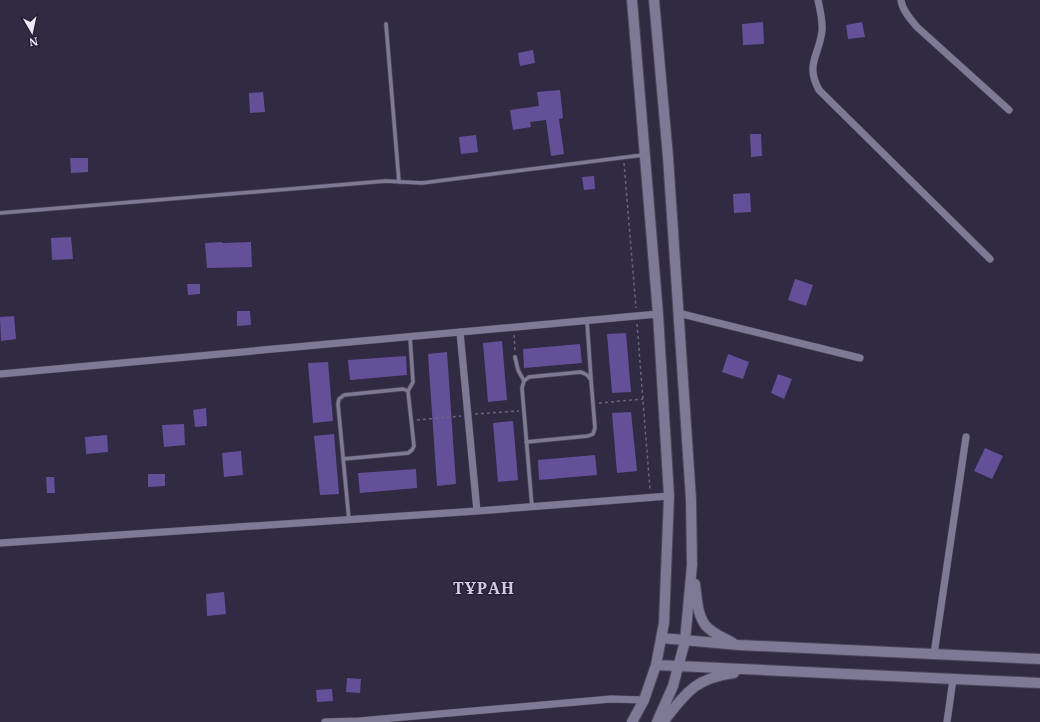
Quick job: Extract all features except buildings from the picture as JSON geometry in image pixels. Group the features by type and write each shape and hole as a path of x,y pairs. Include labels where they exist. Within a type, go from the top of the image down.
{"street":[{"path":"632,0 658,314 669,496 664,623 656,665 644,700 632,722"},
{"path":"654,0 668,165 691,500 692,565 685,641 673,686 657,722"},
{"path":"818,0 822,30 812,71 815,82 820,90 990,259"},
{"path":"901,0 909,18 917,28 1009,110"},
{"path":"678,313 860,358"},
{"path":"0,374 658,314"},
{"path":"460,332 478,511"},
{"path":"934,654 966,437"},
{"path":"0,543 478,511 669,496"},
{"path":"692,565 698,612 706,626 719,635 739,645"},
{"path":"661,638 739,645 1040,659"},
{"path":"656,665 1040,683"},
{"path":"663,722 686,693 703,681 724,675 758,670"},
{"path":"947,722 953,679"},
{"path":"325,722 359,721 611,699 644,700"}],"lane":[{"path":"386,24 399,182"},
{"path":"0,213 386,181 422,183 644,155"},
{"path":"526,442 588,436 593,434 595,428 587,321"},
{"path":"343,459 408,453 412,450 414,446 408,391 413,382 410,337"},
{"path":"515,357 518,370 524,381"},
{"path":"532,507 522,388 524,381 529,377 581,372 587,375 591,380"},
{"path":"349,520 338,404 339,399 344,396 403,389 408,391"}],"path":[{"path":"624,158 650,498"},
{"path":"513,327 515,357"},
{"path":"593,404 643,399"}],"district":[{"name":"ТҰРАН","path":"484,588"}]}
